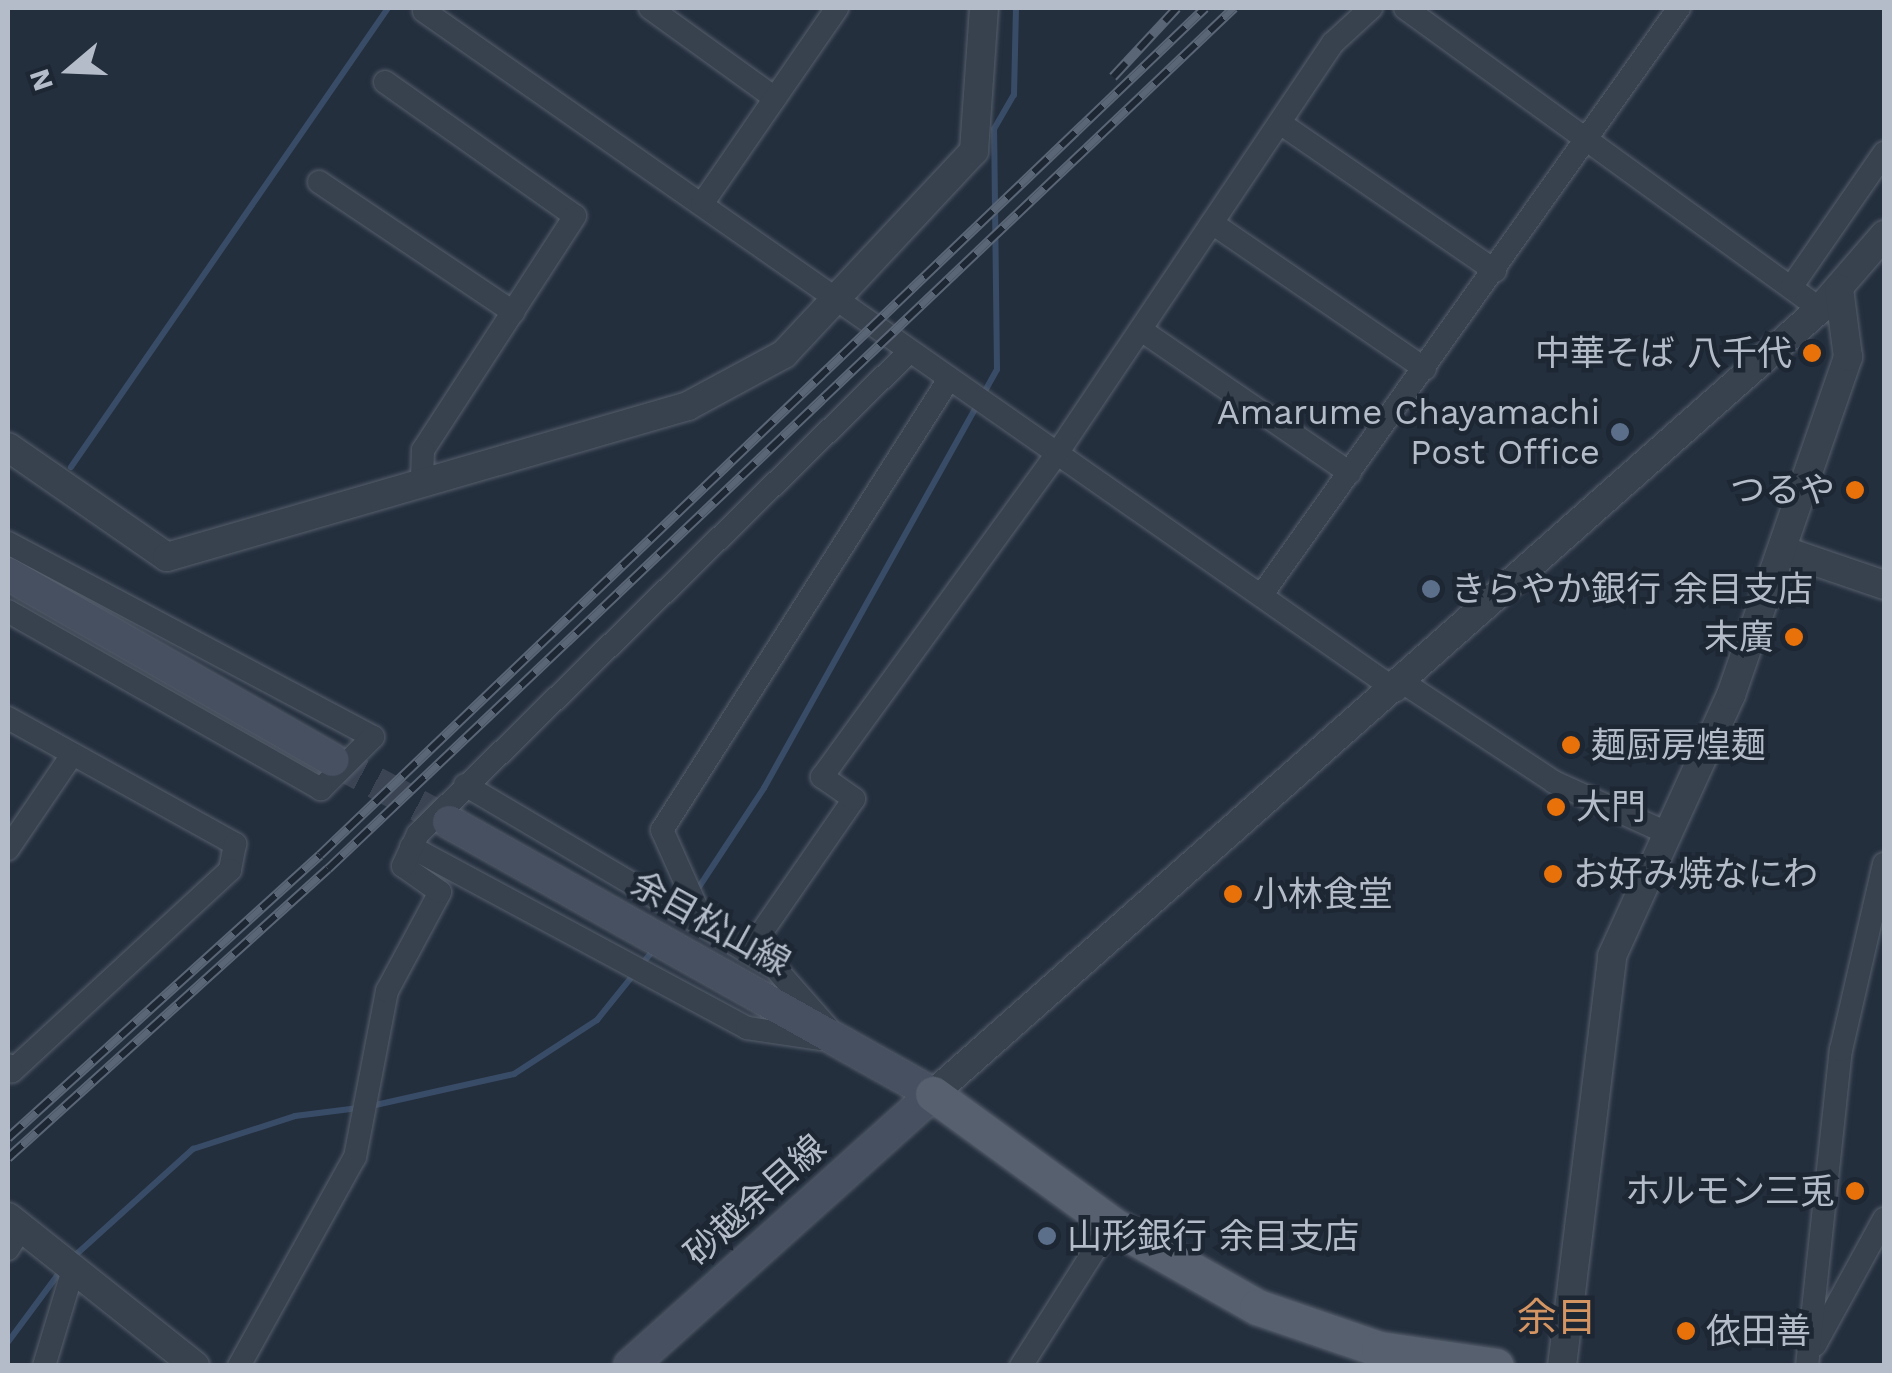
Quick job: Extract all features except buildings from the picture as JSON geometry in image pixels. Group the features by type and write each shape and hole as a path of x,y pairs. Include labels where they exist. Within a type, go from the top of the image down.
{"main road":[{"path":"8,574 332,760"},
{"name":"余目松山線","path":"449,822 933,1094"},
{"path":"933,1094 1111,1224 1257,1307 1377,1357 1496,1366"},
{"name":"砂越余目線","path":"630,1366 933,1094"}],"street":[{"path":"650,8 776,98"},
{"path":"702,204 837,8"},
{"path":"8,448 167,557 688,406 784,354 841,300 974,151 984,8"},
{"path":"748,952 854,799 822,776 1060,449 1333,43 1371,8"},
{"path":"1405,8 1792,286 1829,299"},
{"path":"1263,593 1679,8"},
{"path":"424,11 910,352 1060,449 1400,687 1554,782 1669,834"},
{"path":"385,82 575,216 424,450 422,483"},
{"path":"1280,123 1495,271"},
{"path":"1792,286 1884,153"},
{"path":"319,182 512,312"},
{"path":"1212,224 1424,369"},
{"path":"933,1094 1400,687 1829,299 1884,236"},
{"path":"1562,1366 1612,956 1669,834 1782,550 1848,357 1829,299"},
{"path":"1141,330 1350,472"},
{"path":"238,1366 355,1157 387,991 440,892 403,866 412,847 465,785 910,352"},
{"path":"705,926 662,830 949,379"},
{"path":"8,543 373,737 321,789 8,611"},
{"path":"1782,550 1884,585"},
{"path":"8,718 235,844 230,870 12,1071 8,1065"},
{"path":"8,849 72,755"},
{"path":"465,785 776,969 840,1042"},
{"path":"412,847 747,1028 840,1042"},
{"path":"1808,1361 1841,1050 1884,864"},
{"path":"1808,1361 1884,1219"},
{"path":"1020,1366 1111,1224"},
{"path":"12,1232 73,1270 195,1366"},
{"path":"44,1366 73,1270"}],"waterway":[{"path":"71,467 388,8"},
{"path":"697,890 764,788 997,369 994,129 1014,95 1016,8"},
{"path":"371,1106 514,1074 597,1020 654,949"},
{"path":"70,1260 193,1149 295,1116 359,1108"},
{"path":"8,1342 62,1269"}],"tunnel":[{"path":"333,760 449,822"}],"railway":[{"path":"1113,77 1177,8"},
{"path":"8,1138 320,855 1205,8"},
{"path":"8,1158 328,869 1234,8"}],"place":[{"name":"中華そば 八千代","path":"1812,353"},
{"name":"Amarume Chayamachi Post Office","path":"1620,432"},
{"name":"つるや","path":"1855,490"},
{"name":"きらやか銀行 余目支店","path":"1431,589"},
{"name":"末廣","path":"1794,637"},
{"name":"麺厨房煌麺","path":"1571,745"},
{"name":"大門","path":"1556,807"},
{"name":"お好み焼なにわ","path":"1553,874"},
{"name":"小林食堂","path":"1233,894"},
{"name":"ホルモン三兎","path":"1855,1191"},
{"name":"山形銀行 余目支店","path":"1047,1236"},
{"name":"依田善","path":"1686,1331"}],"district":[{"name":"余目","path":"1557,1318"}]}
